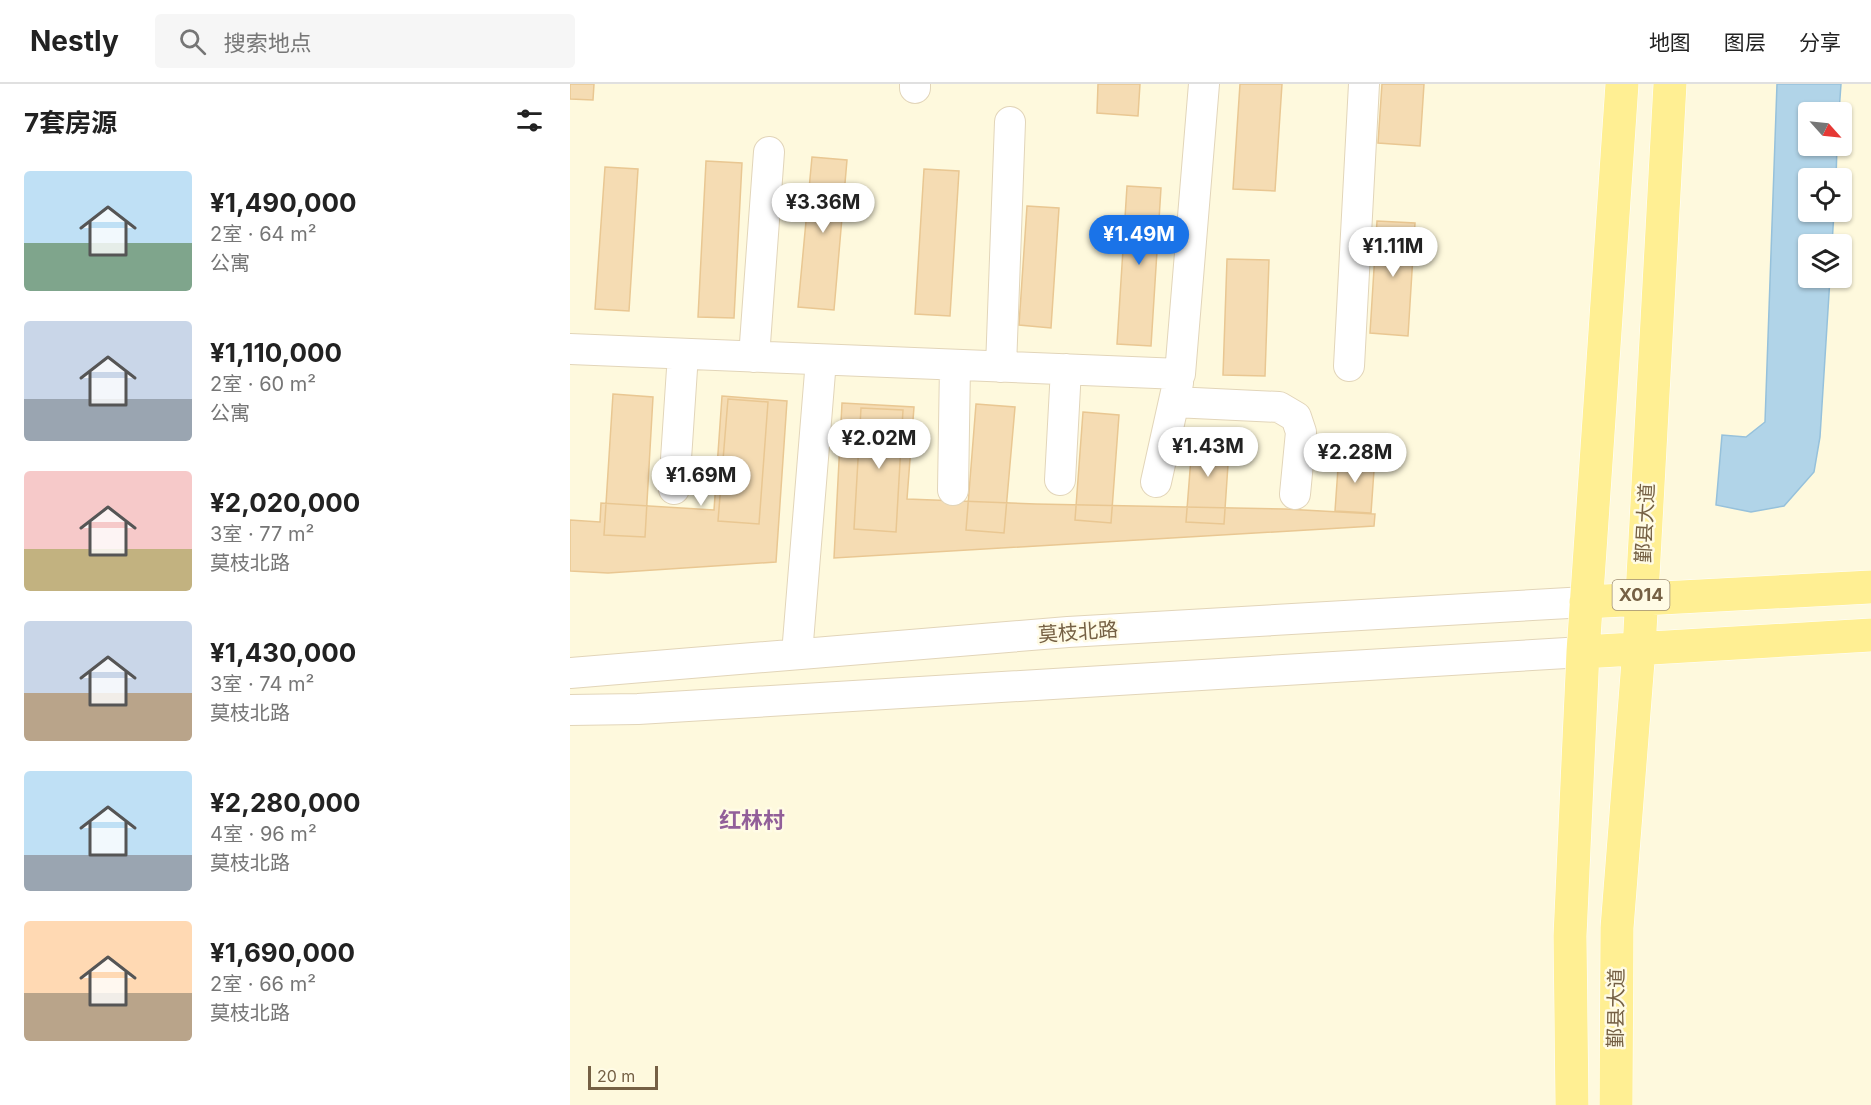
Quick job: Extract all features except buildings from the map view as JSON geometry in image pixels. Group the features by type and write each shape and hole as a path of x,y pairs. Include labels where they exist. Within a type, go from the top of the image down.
{"main road":[{"name":"X014","path":"1572,1105 1570,936 1583,652 1622,84"},
{"name":"鄞县大道","path":"1616,1105 1617,927 1639,649 1670,84"},
{"path":"1586,603 1871,587"},
{"path":"1583,652 1871,635"}],"street":[{"path":"1156,482 1177,388 1204,84"},
{"path":"1349,366 1364,84"},
{"path":"1001,367 1010,122"},
{"path":"754,357 769,152"},
{"path":"570,349 1066,369 1279,408 1296,417 1301,432 1295,494"},
{"path":"674,489 683,354"},
{"path":"797,654 821,360"},
{"path":"953,490 955,365"},
{"path":"1060,480 1066,369"},
{"name":"莫枝北路","path":"570,672 1068,632 1586,603"},
{"path":"570,710 650,708 1583,652"}],"water":[{"path":"1777,84 1841,84 1840,102 1798,102 1798,156 1837,156 1836,168 1798,168 1798,222 1833,222 1833,234 1798,234 1798,288 1829,288 1820,437 1814,472 1784,506 1751,512 1716,505 1722,435 1746,437 1765,422"}],"district":[{"name":"红林村","path":"752,820"}]}
